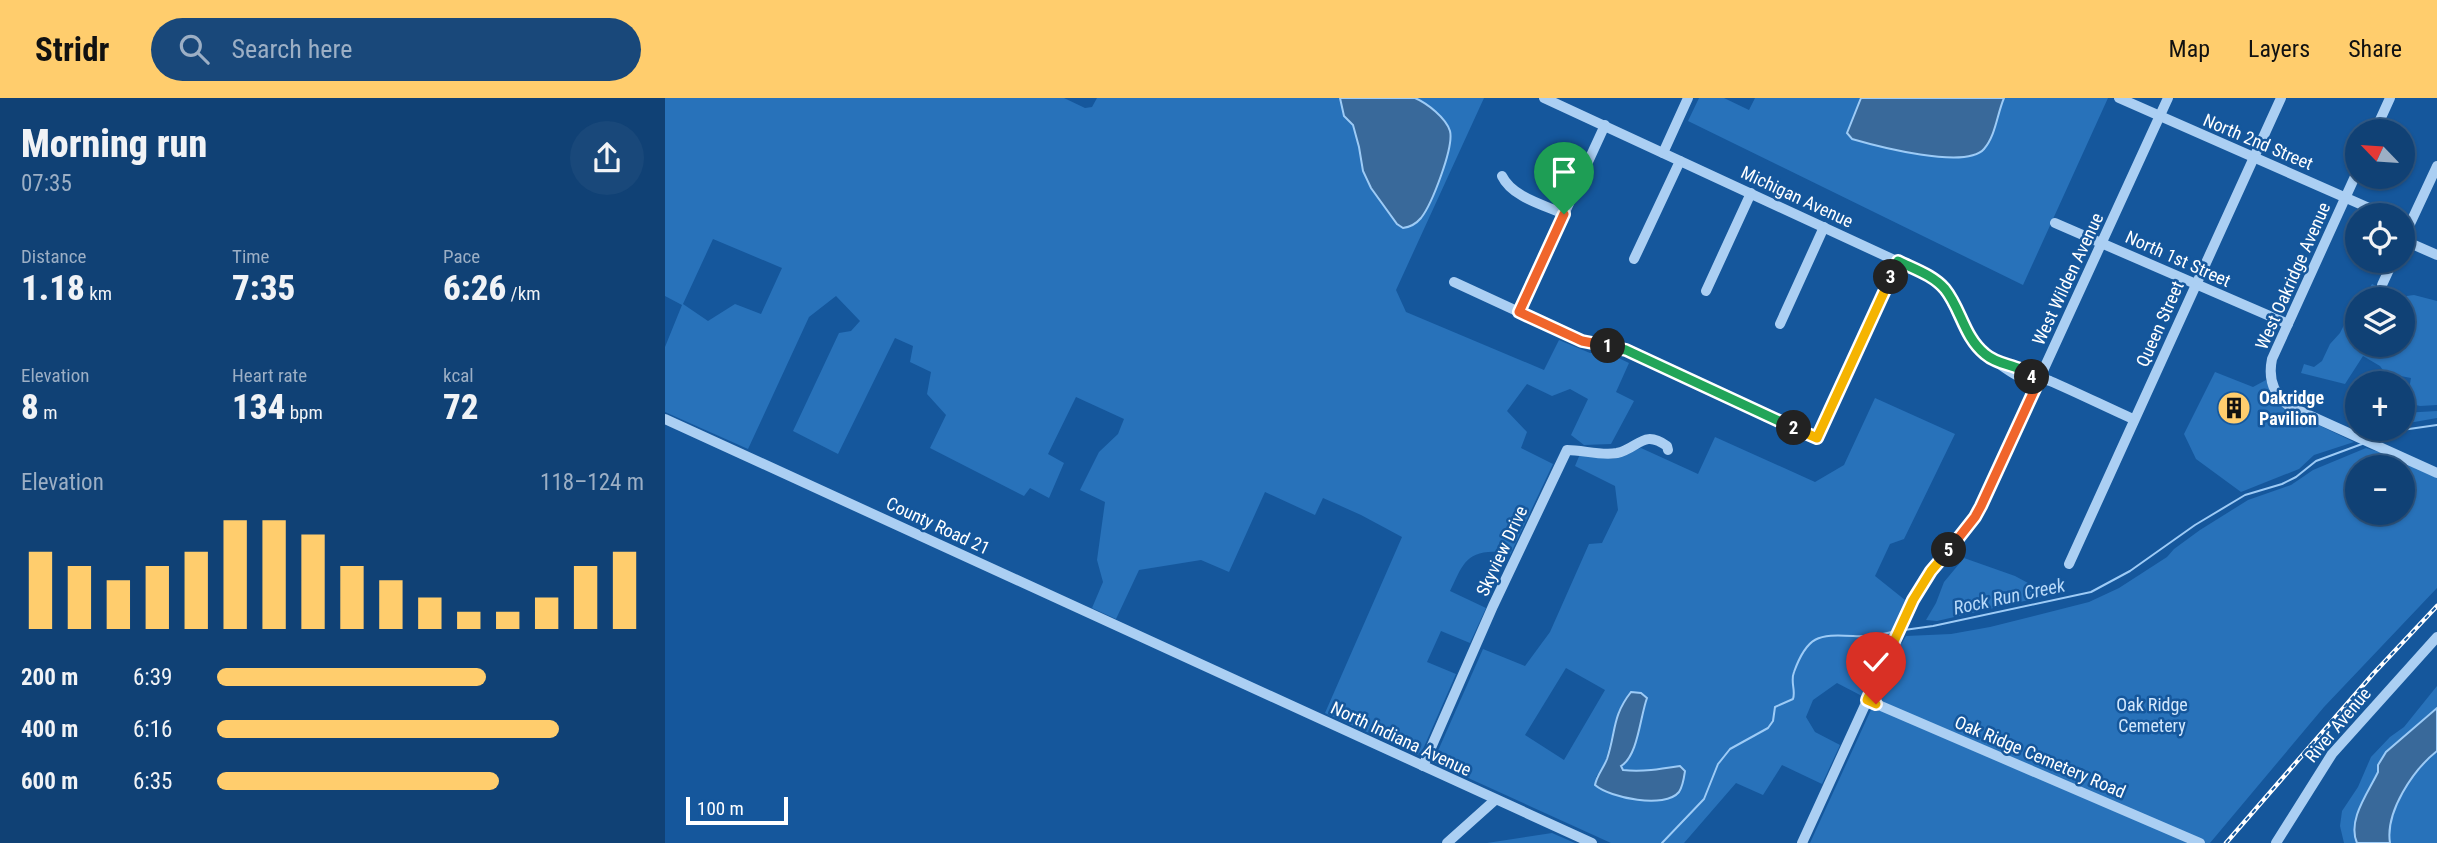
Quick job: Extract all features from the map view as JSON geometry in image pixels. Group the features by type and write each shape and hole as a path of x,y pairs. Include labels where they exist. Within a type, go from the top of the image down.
{"street":[{"name":"Michigan Avenue","path":"1545,98 1931,277 1944,287 1975,344 1985,355 2021,378 2036,377 2133,419"},
{"path":"1663,153 1688,98"},
{"name":"North 2nd Street","path":"2119,98 2357,203"},
{"name":"West Wilden Avenue","path":"1802,843 1922,583 1975,517 2036,377 2168,98"},
{"name":"Queen Street","path":"2069,564 2281,98"},
{"path":"2381,119 2391,98"},
{"path":"1519,312 1605,125"},
{"path":"1634,259 1680,161"},
{"path":"2415,210 2437,166"},
{"path":"1502,176 1506,185 1514,191 1564,214"},
{"name":"West Oakridge Avenue","path":"2350,189 2270,369 2272,384 2288,406 2437,473"},
{"path":"2426,191 2437,196"},
{"path":"1706,291 1751,193"},
{"name":"North 1st Street","path":"2055,223 2288,324"},
{"path":"1780,324 1824,227"},
{"path":"2415,246 2437,256"},
{"path":"1454,282 1582,341 1626,350 1817,438 1898,261"},
{"path":"2382,285 2388,273"},
{"name":"County Road 21","path":"665,419 1198,662"},
{"name":"Skyview Drive","path":"1423,766 1493,606 1567,450 1615,453 1652,438 1667,446 1668,450"},
{"name":"River Avenue","path":"2276,843 2332,754 2437,637"},
{"name":"North Indiana Avenue","path":"1198,662 1592,843"},
{"name":"Oak Ridge Cemetery Road","path":"1867,700 2200,843"},
{"path":"1447,843 1496,800"}],"green space":[{"path":"665,98 1064,98 1085,108 1092,107 1097,98 1340,98 1344,116 1353,125 1363,171 1397,224 1431,200 1450,144 1449,130 1438,114 1415,98 1484,98 1396,290 1406,312 1544,370 1559,340 1590,353 1610,354 1629,363 1616,392 1634,401 1611,444 1584,445 1571,435 1588,399 1570,389 1552,396 1527,384 1507,411 1527,432 1521,448 1553,464 1510,555 1494,551 1473,556 1463,565 1450,591 1486,608 1470,643 1441,631 1427,662 1456,674 1420,756 1325,713 1402,537 1323,498 1315,515 1265,492 1229,572 1201,560 1139,570 1116,619 1092,608 1103,582 1097,560 1105,502 1080,490 1099,452 1118,434 1124,419 1076,397 1048,454 1064,463 1049,498 1030,488 1024,496 930,448 946,415 927,394 931,372 910,362 913,346 895,338 838,454 793,431 839,333 851,331 860,321 836,296 809,317 748,449 665,412 665,347 682,305 665,296","holes":["713,239 782,268 761,314 735,304 708,321 683,304"]},
{"path":"1699,98 1724,98 1749,110 1755,98 2108,98 2023,285 1688,121"},
{"path":"2415,295 2437,301 2437,405 2415,405 2415,371 2384,371 2365,357 2415,357"},
{"path":"2345,323 2345,357 2362,357 2353,371 2345,371 2345,384 2301,373 2304,364 2314,367 2322,361 2330,344"},
{"path":"2215,372 2253,387 2266,380 2270,391 2283,408 2345,438 2345,441 2354,442 2314,455 2299,469 2241,492 2196,459 2184,434"},
{"path":"1875,398 1955,434 1904,539 1890,544 1875,576 1905,600 1862,696 1837,683 1813,700 1806,717 1815,732 1840,745 1822,784 1782,765 1763,795 1736,783 1684,843 1611,843 1433,762 1483,649 1525,666 1550,632 1589,544 1602,543 1618,510 1615,486 1575,466 1580,454 1613,459 1641,448 1698,474 1715,437 1815,482 1844,465","holes":["1566,668 1605,690 1564,760 1525,735","1631,692 1647,698 1635,746 1621,766 1623,770 1662,771 1672,767 1613,795 1596,777 1605,763 1618,712"]},
{"path":"2437,411 2437,418 2415,422 2415,412"},
{"name":"Oak Ridge Cemetery","path":"2366,448 2389,455 2349,455"},
{"name":"Oak Ridge Cemetery","path":"2345,457 2345,525 2415,525 2415,466 2437,476 2437,588 2324,707 2210,843 1810,843 1881,688 1878,686 1899,642 1902,643 1906,636 1951,634 1990,627 2089,602 2119,588 2167,557 2200,530 2248,500 2291,485 2313,470"},
{"path":"1964,558 2055,594 1937,621 1926,620 1944,582"},
{"path":"2437,686 2437,708 2386,752 2357,816 2357,843 2344,843 2340,826 2342,811 2358,787 2371,757 2404,727"},
{"path":"2437,751 2437,843 2390,843 2396,805 2410,780"},
{"path":"1552,833 1575,843 1487,843"}],"shaded area":[{"path":"1340,98 1415,98 1435,111 1448,126 1449,149 1441,175 1426,211 1413,225 1403,228 1397,224 1371,188 1363,171 1353,125 1344,116"},
{"path":"1861,98 2004,98 1994,131 1984,149 1974,155 1941,157 1852,139 1847,133"},
{"path":"1631,692 1641,693 1647,698 1635,745 1627,761 1621,766 1623,770 1638,771 1680,766 1685,771 1683,782 1679,792 1672,797 1662,800 1637,800 1612,794 1595,785 1607,759 1617,717"},
{"path":"2437,708 2437,751 2410,780 2396,805 2390,843 2357,843 2357,816 2378,772 2378,765 2386,752"}],"waterway":[{"name":"Rock Run Creek","path":"2415,428 2437,425"},
{"name":"Rock Run Creek","path":"1904,630 2091,592 2130,571 2195,525 2245,495 2282,484 2316,461 2362,444"},
{"name":"Rock Run Creek","path":"1662,843 1704,799 1718,764 1730,749 1768,728 1773,721 1775,707 1793,699 1794,672 1809,644 1822,637 1868,636 1892,632"}],"railway":[{"path":"2226,843 2373,674 2437,606"}],"place":[{"name":"Oakridge Pavilion","path":"2234,408"}],"route":[{"path":"1564,214 1519,312 1582,341 1626,350 1817,438 1898,261 1931,277 1944,287 1971,338 1985,355 2002,364 2016,365 2032,377 2040,378 1975,517 1922,583 1913,600 1867,700 1876,704"}]}
